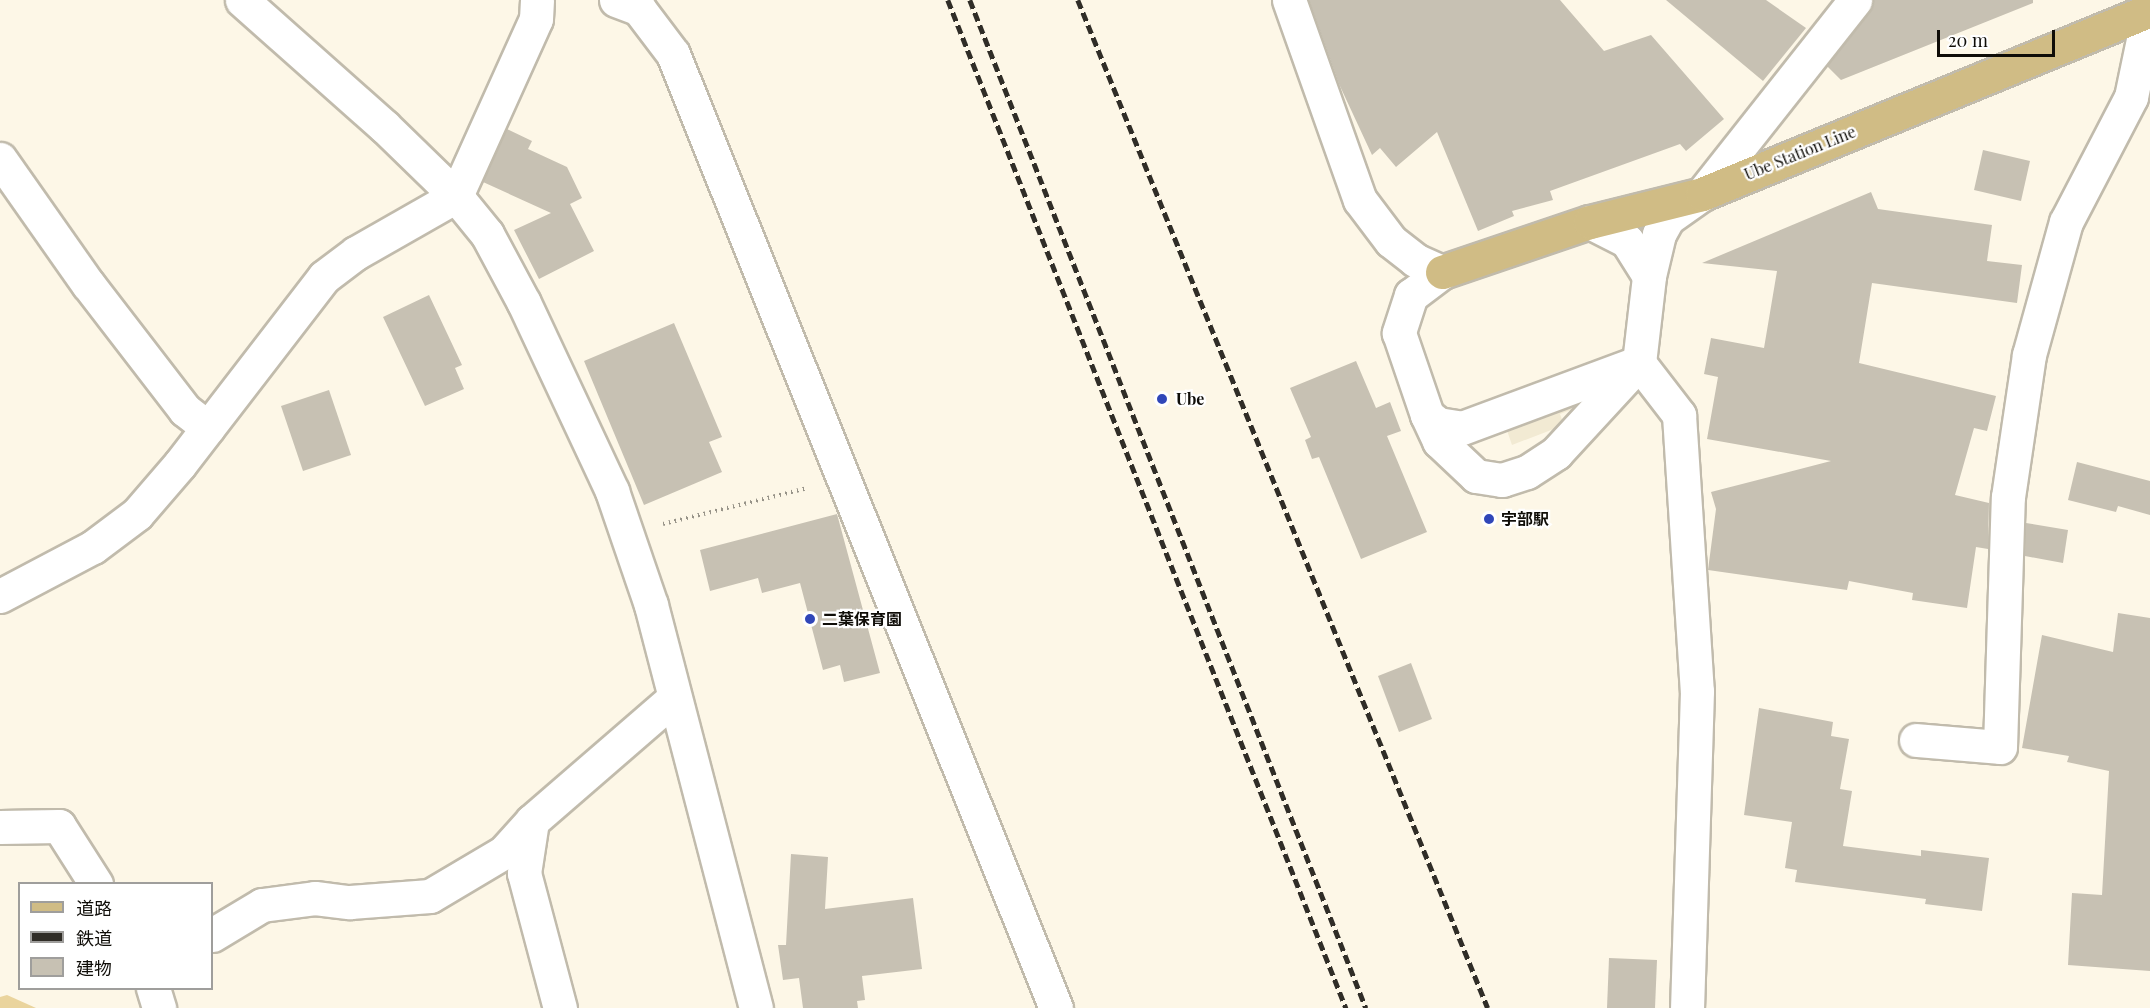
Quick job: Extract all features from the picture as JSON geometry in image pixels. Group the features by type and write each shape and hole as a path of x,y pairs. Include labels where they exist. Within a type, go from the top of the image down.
{"main road":[{"name":"Ube Station Line","path":"1442,272 1590,222 1702,194 2150,10"}],"street":[{"path":"242,0 456,196 488,234 524,303 612,490 651,605 756,1008"},
{"path":"0,596 93,547 137,514 208,428 324,277 356,253 456,196 536,19 537,0"},
{"path":"616,0 639,9 673,54 1056,1008"},
{"path":"1289,0 1360,200 1372,220 1415,260 1442,272 1411,295 1399,333 1438,441 1462,467 1476,476 1502,480 1527,472 1557,453 1639,363 1649,276 1659,234 1668,218 1702,194 1855,0"},
{"path":"1916,740 2000,747 2008,497 2029,355 2066,222 2131,97 2150,10"},
{"path":"4,172 185,410 208,428"},
{"path":"1590,222 1627,241 1649,276"},
{"path":"1427,415 1438,424 1462,428 1639,363"},
{"path":"1639,363 1679,415 1697,691 1687,1008"},
{"path":"213,934 262,904 315,898 351,902 430,896 504,852 532,821 674,698"},
{"path":"532,821 525,873 560,1008"},
{"path":"0,827 59,826 95,882"},
{"path":"154,990 159,1008"}],"path":[{"path":"626,533 843,478"}],"shaded area":[{"path":"1574,371 1584,405 1560,414 1564,425 1512,445 1497,401"},
{"path":"7,995 36,1008 0,1008 0,997"}],"building":[{"path":"1309,0 1560,0 1604,51 1651,35 1724,119 1686,151 1680,144 1550,191 1553,200 1512,211 1514,216 1478,231 1437,132 1396,167 1380,148 1372,155 1339,84"},
{"path":"1666,0 1766,0 1806,28 1763,81"},
{"path":"1873,0 2033,0 2033,3 1841,80 1827,66 1870,12"},
{"path":"507,129 532,141 528,149 567,167 582,198 570,204 594,251 539,279 514,230 551,213 483,182"},
{"path":"1983,150 2030,161 2021,201 1974,190"},
{"path":"1871,192 1878,209 1992,225 1987,261 2022,265 2017,303 1872,283 1859,363 1996,396 1987,431 1974,428 1955,495 1989,503 1988,549 1976,547 1967,608 1912,600 1913,593 1849,581 1847,590 1708,570 1716,509 1711,492 1831,461 1707,439 1718,377 1704,374 1711,338 1764,348 1777,271 1702,263"},
{"path":"429,295 462,365 455,368 464,389 425,406 383,317"},
{"path":"674,323 722,437 709,442 722,472 644,505 584,361"},
{"path":"1356,361 1376,408 1390,402 1401,431 1387,436 1427,532 1361,559 1319,457 1312,459 1305,440 1311,437 1290,388"},
{"path":"329,390 351,455 303,471 281,406"},
{"path":"2077,462 2150,481 2150,515 2118,506 2116,512 2068,500"},
{"path":"837,514 880,673 844,682 840,665 823,670 800,583 762,593 758,578 710,591 700,550"},
{"path":"2026,523 2068,530 2063,563 2025,556"},
{"path":"2118,613 2150,618 2150,971 2068,965 2072,893 2102,895 2109,771 2067,762 2069,756 2022,748 2042,635 2113,652"},
{"path":"1411,663 1432,719 1399,732 1378,676"},
{"path":"1759,708 1833,722 1831,736 1849,739 1840,789 1852,791 1843,846 1921,856 1921,850 1989,858 1982,911 1925,904 1926,899 1795,882 1797,870 1785,868 1792,822 1744,815"},
{"path":"791,854 828,857 825,909 913,898 922,969 862,976 865,1000 857,1001 858,1008 803,1008 799,978 783,980 778,945 786,945"},
{"path":"1609,958 1657,960 1655,1008 1607,1008"}],"railway":[{"path":"948,0 1346,1008"},
{"path":"970,0 1366,1008"},
{"path":"1078,0 1488,1008"}],"place":[{"name":"Ube","path":"1162,399"},
{"name":"宇部駅","path":"1489,519"},
{"name":"二葉保育園","path":"810,619"}]}
